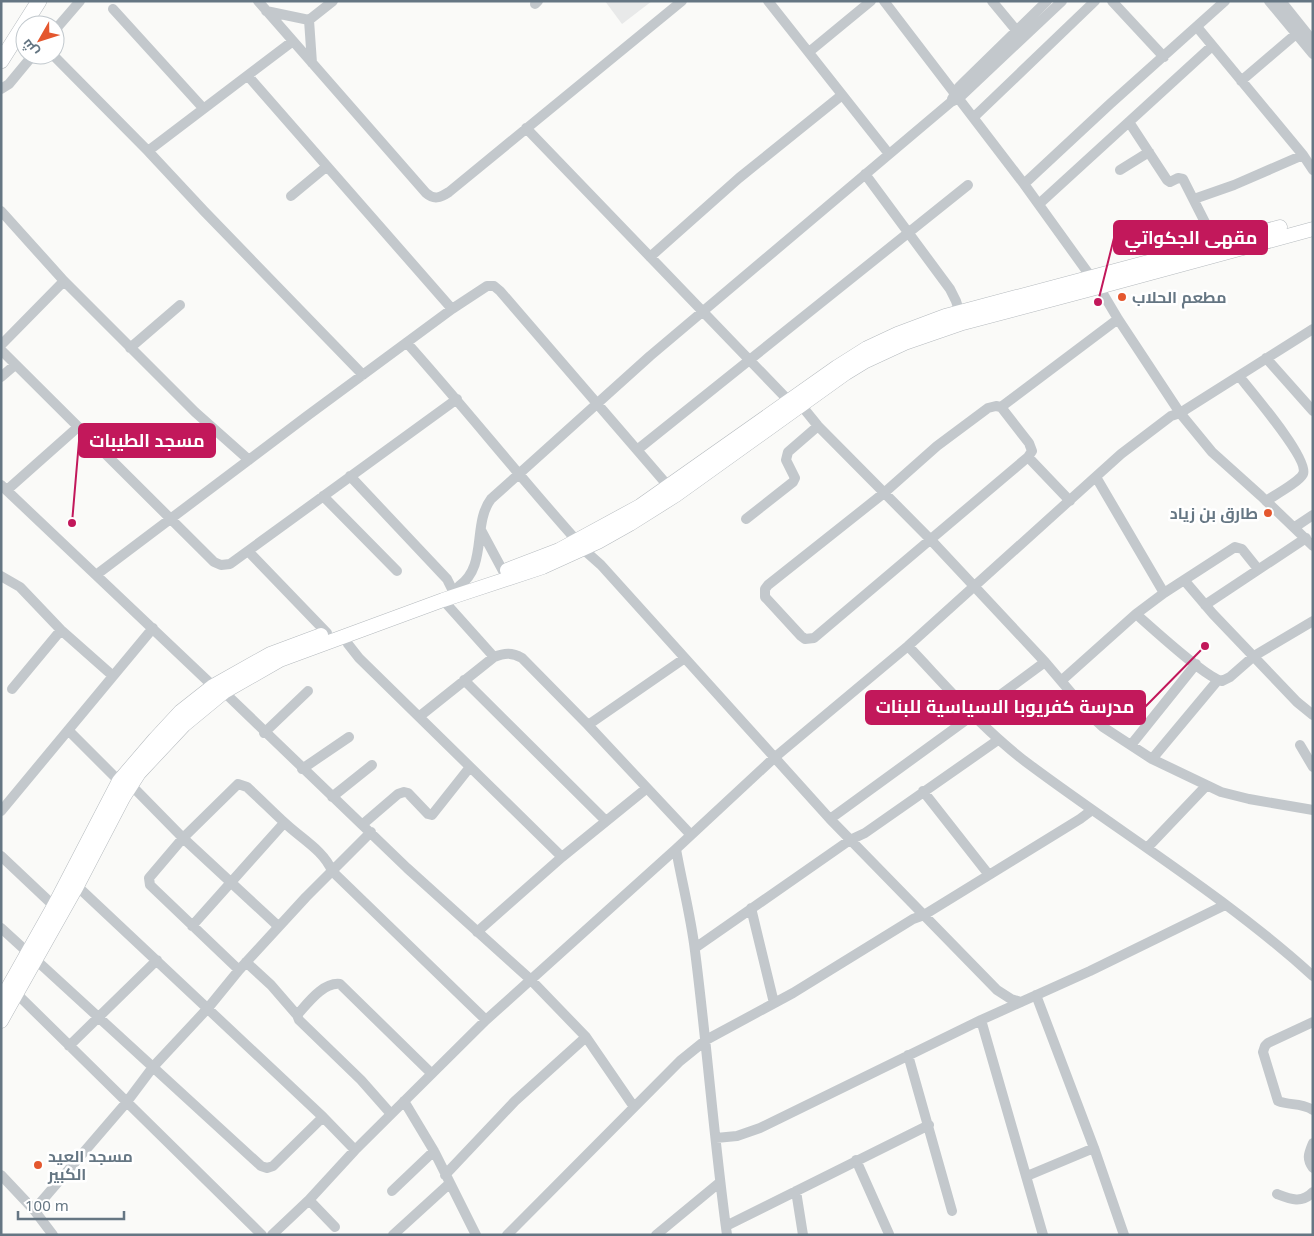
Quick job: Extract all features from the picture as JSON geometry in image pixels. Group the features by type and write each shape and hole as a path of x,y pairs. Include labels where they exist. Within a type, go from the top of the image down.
{"highway":[{"path":"1,45 29,1"},
{"path":"1,61 40,1"}],"main road":[{"path":"1162,264 1216,244 1313,220"},
{"path":"218,689 280,660 443,600 543,567 643,510 725,460 794,403 867,348 897,334 1162,264 1313,228"},
{"path":"1,1021 17,994 54,906 125,783 150,744 180,712 270,654 558,550 598,542 643,510 669,487 794,403"},
{"path":"1,1000 33,955 77,886 125,783"}],"street":[{"path":"65,18 80,1"},
{"path":"258,1 430,197 436,198 449,192 682,1"},
{"path":"309,20 332,1"},
{"path":"768,1 889,154"},
{"path":"808,52 870,1"},
{"path":"884,1 955,98 974,117 1095,282 1180,412 1220,460 1266,500 1313,546"},
{"path":"992,1 1016,30"},
{"path":"955,98 959,87 1047,1"},
{"path":"350,476 455,588 464,582 473,567 479,547 482,516 487,504 596,402 955,98 1062,1"},
{"path":"974,117 1095,1"},
{"path":"1112,1 1164,57"},
{"path":"1024,184 1225,1"},
{"path":"1269,1 1313,54"},
{"path":"1281,1 1313,41"},
{"path":"113,9 203,108"},
{"path":"266,11 309,20"},
{"path":"309,20 312,63"},
{"path":"1197,27 1303,155 1313,170"},
{"path":"1241,81 1296,34"},
{"path":"148,151 293,42"},
{"path":"1038,204 1212,46"},
{"path":"1,90 9,84 25,65"},
{"path":"63,65 363,375"},
{"path":"248,76 452,310"},
{"path":"650,257 740,178 842,95"},
{"path":"1129,122 1169,182 1182,179 1216,244"},
{"path":"526,128 748,361 818,426 930,539 1103,727 1152,759 1206,786 1249,799 1313,810"},
{"path":"1120,170 1149,152"},
{"path":"1194,200 1303,155"},
{"path":"291,196 326,167"},
{"path":"865,174 950,289 961,318"},
{"path":"637,450 968,185"},
{"path":"1,211 64,281 130,348 195,412 249,460"},
{"path":"1,345 64,281"},
{"path":"96,575 363,375 452,310 484,288 491,286 497,288 669,487"},
{"path":"130,348 180,306"},
{"path":"1001,407 1029,442 1032,451 1028,457 814,638 805,639 801,636 765,597 765,589 768,585 884,493 937,446 984,411 993,406 1001,407 1118,319"},
{"path":"272,1235 309,1200 431,1073 530,979 676,850 774,758 908,646 1096,477 1134,444 1171,416 1313,329"},
{"path":"407,343 457,399 580,545 601,564 774,758 850,840 996,990 1011,999 1021,1002"},
{"path":"1,350 171,519 218,564 224,566 230,564 457,399"},
{"path":"1266,358 1313,411"},
{"path":"1,377 16,365"},
{"path":"1239,376 1293,446 1305,469 1302,476 1266,500"},
{"path":"746,519 793,482 795,478 786,460 788,452 818,426"},
{"path":"78,427 4,487 302,769 530,979 586,1037 634,1107"},
{"path":"1028,457 1070,501"},
{"path":"1096,477 1164,593"},
{"path":"323,496 397,571"},
{"path":"1295,527 1313,515"},
{"path":"481,530 503,571"},
{"path":"1205,605 1306,538"},
{"path":"598,542 601,564"},
{"path":"1061,681 1136,614 1164,593 1235,547 1242,549 1258,569"},
{"path":"248,550 327,633"},
{"path":"1,576 20,587 61,630 113,676"},
{"path":"1184,580 1205,605 1297,702 1313,715"},
{"path":"443,600 494,657"},
{"path":"1136,614 1196,664 1222,681 1254,656 1313,621"},
{"path":"2,807 153,628"},
{"path":"12,689 61,630"},
{"path":"345,636 348,644 359,658 562,857"},
{"path":"908,646 998,740 1029,765 1224,905 1313,976"},
{"path":"420,716 494,657 508,653 522,658 691,835"},
{"path":"588,725 685,658"},
{"path":"830,818 1044,662"},
{"path":"1131,745 1196,664"},
{"path":"464,680 606,821"},
{"path":"1152,759 1218,680"},
{"path":"264,733 308,691"},
{"path":"68,731 278,926"},
{"path":"302,769 349,737"},
{"path":"695,948 998,740"},
{"path":"1300,745 1312,763"},
{"path":"332,797 372,764"},
{"path":"363,824 398,794 404,792 408,793 428,814 432,815 470,767"},
{"path":"391,1114 361,1080 305,1027 298,1015 271,985 242,966 192,926 150,884 149,878 183,838 238,784 247,787 284,823 312,845 327,862 332,871 486,1020"},
{"path":"1147,848 1206,786"},
{"path":"477,932 562,857 647,788"},
{"path":"923,792 988,875"},
{"path":"507,1235 680,1061 706,1040 793,993 913,919 924,915 1092,810"},
{"path":"192,926 284,823"},
{"path":"34,1210 242,966 278,926 371,832"},
{"path":"676,850 695,948 706,1040 719,1183 726,1230 796,1190 929,1125"},
{"path":"1,856 54,906"},
{"path":"77,886 323,1117 355,1150"},
{"path":"716,1138 737,1136 760,1128 980,1020 1224,905"},
{"path":"751,908 774,1003"},
{"path":"1,928 33,955 256,1162 267,1168 273,1166 323,1117"},
{"path":"69,1046 157,960"},
{"path":"298,1015 318,993 335,984 340,984 431,1073"},
{"path":"17,994 262,1235"},
{"path":"1036,995 1094,1148 1124,1235"},
{"path":"980,1020 1043,1235"},
{"path":"1313,1022 1268,1043 1263,1052 1278,1101 1300,1104 1313,1110"},
{"path":"393,1235 447,1180 515,1101 586,1037"},
{"path":"908,1055 952,1211"},
{"path":"404,1101 434,1151 476,1235"},
{"path":"1313,1143 1308,1156 1313,1168"},
{"path":"1027,1176 1094,1148"},
{"path":"392,1191 434,1151"},
{"path":"856,1160 889,1234"},
{"path":"1,1175 34,1210 53,1235"},
{"path":"1,1181 20,1194"},
{"path":"656,1235 719,1183"},
{"path":"796,1190 803,1235"},
{"path":"1277,1194 1292,1200 1302,1200 1313,1192"},
{"path":"309,1200 335,1227"}],"shaded area":[{"path":"605,1 652,1 622,24"}],"place":[{"name":"مطعم الحلاب","path":"1122,297"},
{"name":"مقهى الجكواتي","path":"1098,302"},
{"name":"طارق بن زياد","path":"1268,513"},
{"name":"مسجد الطيبات","path":"72,523"},
{"name":"مدرسة كفريوبا الاسياسية للبنات","path":"1205,646"},
{"name":"مسجد العيد الكبير","path":"38,1165"}]}
